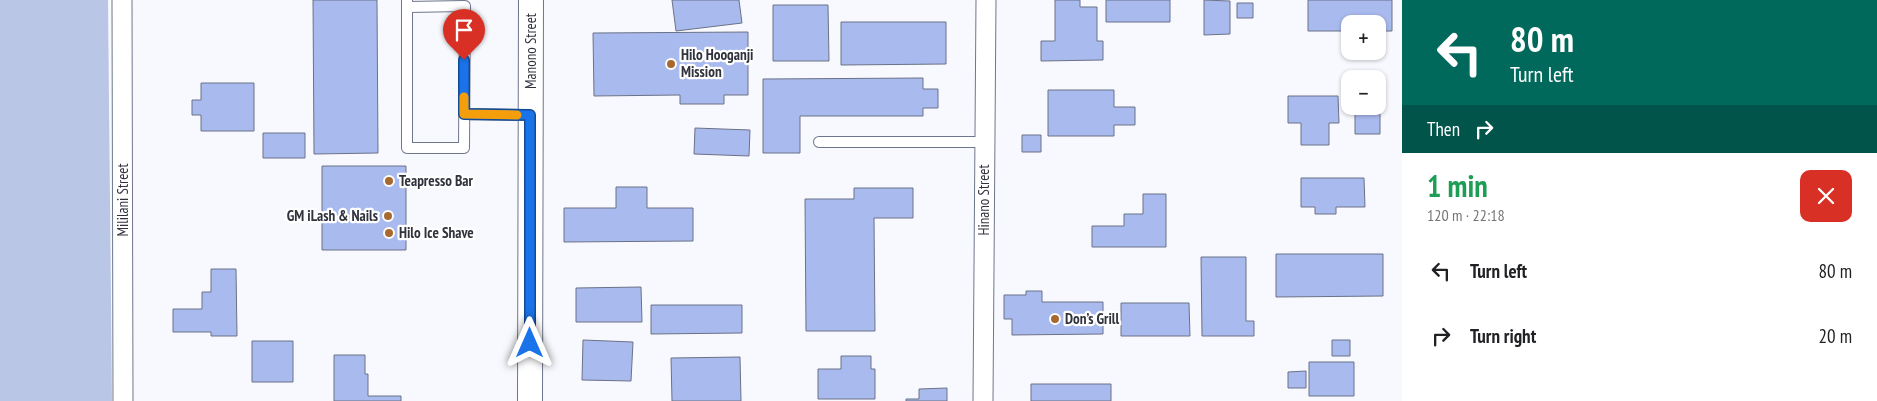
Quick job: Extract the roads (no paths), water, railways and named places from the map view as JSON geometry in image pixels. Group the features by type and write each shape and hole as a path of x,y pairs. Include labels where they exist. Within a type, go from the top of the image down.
{"street":[{"name":"Mililani Street","path":"122,0 123,401"},
{"name":"Manono Street","path":"530,401 531,0"},
{"name":"Hinano Street","path":"983,401 986,0"}],"lane":[{"path":"406,3 465,6 464,148 407,148 406,3"},
{"path":"464,114 530,115"},
{"path":"819,142 985,142"}],"place":[{"name":"Hilo Hooganji Mission","path":"671,64"},
{"name":"Teapresso Bar","path":"389,181"},
{"name":"GM iLash & Nails","path":"388,216"},
{"name":"Hilo Ice Shave","path":"389,233"},
{"name":"Don’s Grill","path":"1055,319"}]}
